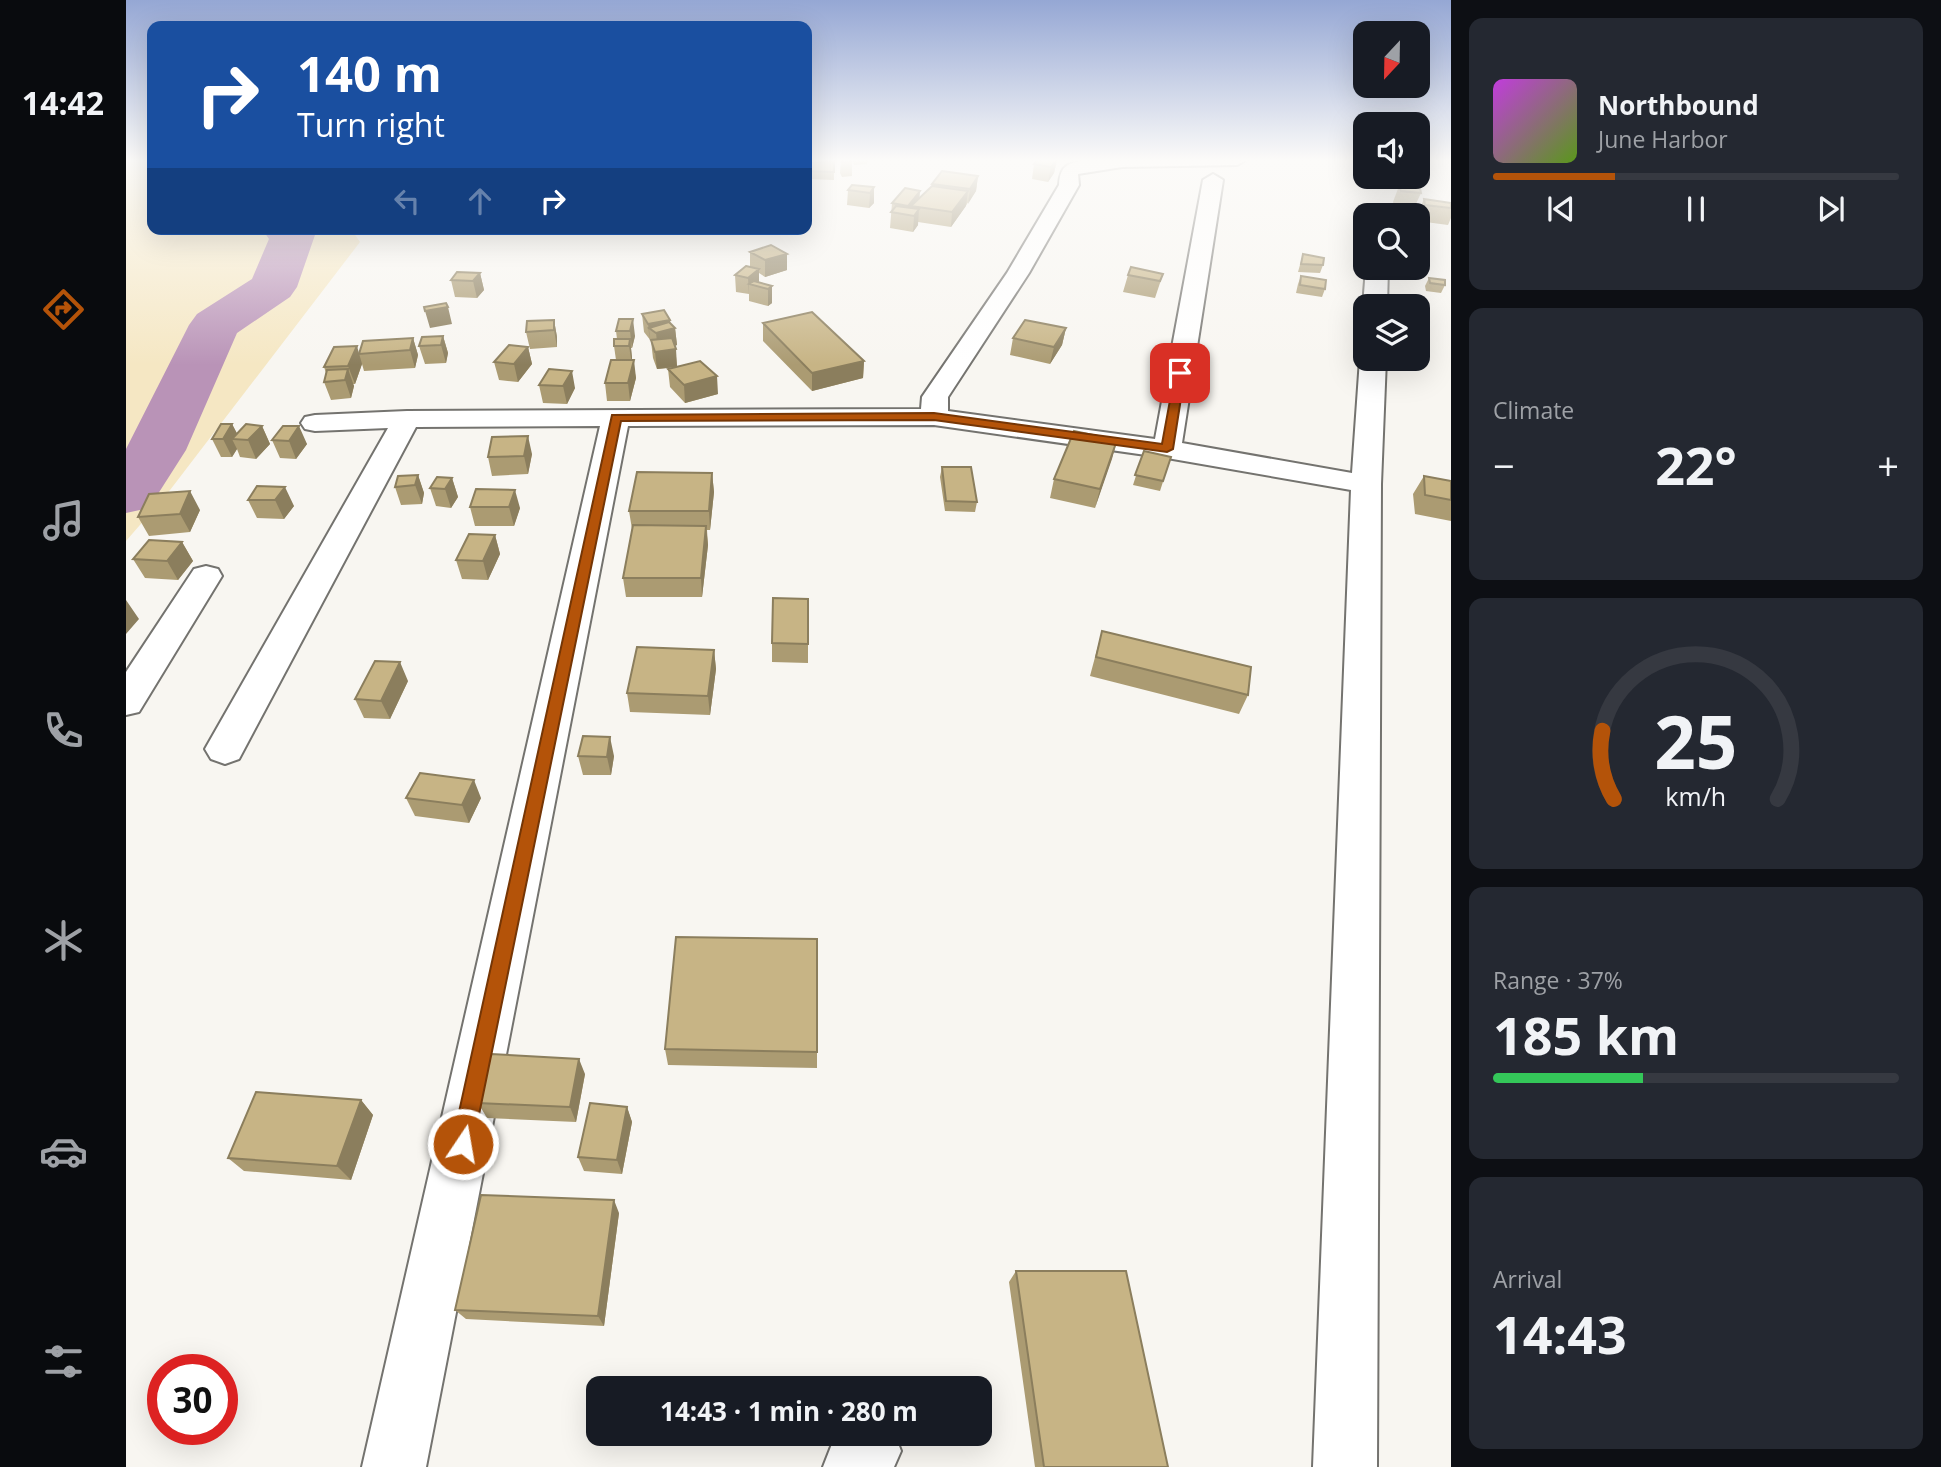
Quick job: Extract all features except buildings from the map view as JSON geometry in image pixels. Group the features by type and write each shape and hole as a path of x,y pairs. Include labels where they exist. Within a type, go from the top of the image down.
{"street":[{"path":"934,417 935,397 1018,273 1044,228"},
{"path":"1167,449 1205,228"},
{"path":"1345,1467 1366,484 1372,371"},
{"path":"315,423 407,419 934,417 1167,449 1366,484"},
{"path":"394,1467 616,418"},
{"path":"225,749 407,419"},
{"path":"126,702 206,576"}],"shaded area":[{"path":"126,228 147,228 147,235 355,235 360,242 167,494 126,541"}],"waterway":[{"path":"126,494 156,450 215,325 273,287 293,235"}],"route":[{"path":"463,1144 616,418 934,417 1167,449 1180,373"}]}
